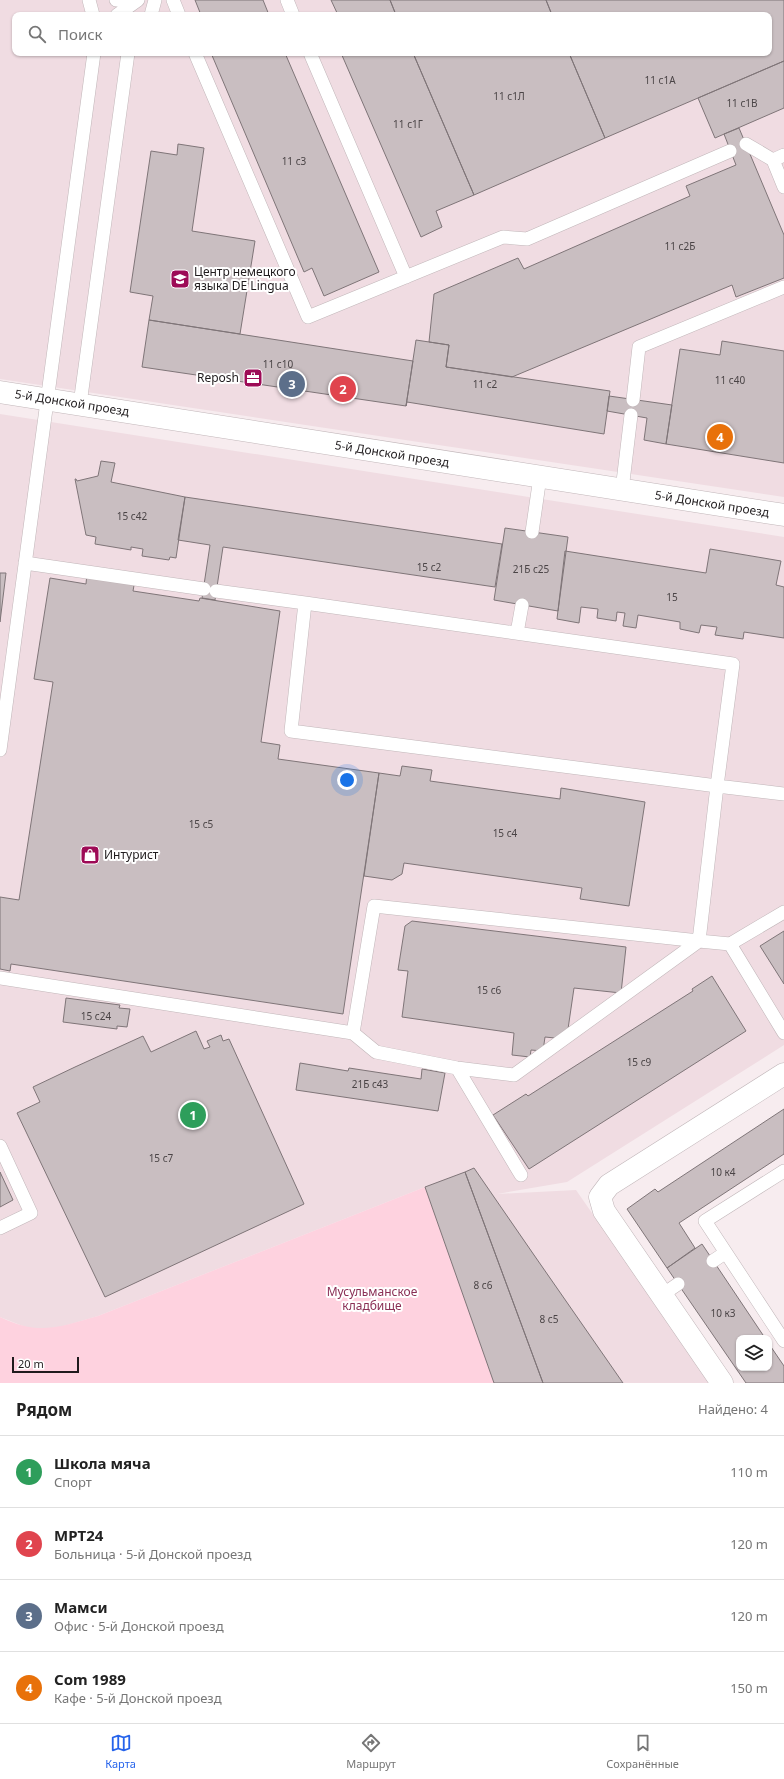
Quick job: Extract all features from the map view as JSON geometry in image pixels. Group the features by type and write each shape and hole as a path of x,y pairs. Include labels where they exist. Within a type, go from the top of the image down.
{"street":[{"name":"5-й Донской проезд","path":"0,392 784,515"},
{"path":"722,1383 670,1290 604,1211 600,1197 609,1185 784,1074"}],"lane":[{"path":"88,0 92,12"},
{"path":"116,0 128,0"},
{"path":"121,12 138,0"},
{"path":"152,12 155,0"},
{"path":"173,0 178,12"},
{"path":"287,0 292,12"},
{"path":"0,750 24,563 94,56"},
{"path":"80,404 128,56"},
{"path":"196,56 308,318 503,237 527,239 730,151"},
{"path":"311,56 406,277"},
{"path":"746,144 778,158 784,187"},
{"path":"633,400 639,346 784,287"},
{"path":"622,490 631,415"},
{"path":"532,532 540,477"},
{"path":"0,978 353,1033 376,1052 457,1068 514,1075 699,941 733,664 24,563"},
{"path":"305,603 291,731 784,794"},
{"path":"517,633 522,605"},
{"path":"353,1033 374,906 730,944 784,912"},
{"path":"730,944 784,1033"},
{"path":"457,1068 521,1175"},
{"path":"0,1146 31,1213 0,1228"},
{"path":"784,1171 705,1221 784,1340"},
{"path":"713,1261 725,1253"}],"shaded area":[{"path":"0,0 784,0 784,497 0,379"},
{"path":"0,414 784,537 784,1045 567,1182 497,1194 576,1190 710,1383 494,1383 425,1187 98,1316 57,1328 28,1328 0,1317"}],"green space":[{"name":"Мусульманское кладбище","path":"425,1187 494,1383 0,1383 0,1317 26,1326 49,1328 98,1316"}],"building":[{"path":"195,0 263,0 268,12 200,12"},
{"path":"331,0 390,0 395,12 337,12"},
{"path":"390,0 546,0 551,12 395,12"},
{"path":"546,0 784,0 784,61 605,138 570,56 772,56 772,12 551,12"},
{"path":"212,56 286,56 379,272 324,296 312,268 304,272"},
{"path":"342,56 414,56 474,195 436,211 442,227 421,237"},
{"path":"414,56 570,56 605,138 474,195"},
{"path":"784,61 784,108 715,138 698,98"},
{"path":"739,128 784,235 784,278 736,297 732,285 512,377 446,367 449,345 429,342 434,294 518,258 524,269 690,196 686,186 736,165 724,134"},
{"path":"178,144 204,148 192,231 255,241 240,334 149,320 153,296 130,292 151,151 177,155"},
{"path":"149,320 413,361 406,406 142,367"},
{"path":"416,340 449,345 446,367 610,391 604,434 407,402 406,406"},
{"path":"722,341 784,351 784,463 666,444 680,349 720,355"},
{"path":"609,396 672,405 666,444 644,440 647,418 607,411"},
{"path":"101,461 115,463 111,482 185,497 176,558 170,557 169,560 142,556 143,549 131,547 131,550 95,544 96,537 86,535 75,479 77,481 98,476"},
{"path":"185,497 502,544 495,587 223,547 215,600 202,598 210,545 178,540"},
{"path":"505,528 568,537 558,611 494,600"},
{"path":"710,549 781,561 776,585 784,587 784,638 744,632 743,639 715,635 717,627 701,625 699,633 680,629 680,622 638,615 636,628 623,626 625,613 617,612 616,621 597,618 598,609 581,607 579,623 557,619 565,551 706,573"},
{"path":"0,573 6,573 0,622"},
{"path":"87,573 135,580 133,591 199,601 200,598 280,611 261,742 280,745 278,759 379,773 343,1014 11,964 10,971 0,969 0,897 19,900 53,682 34,679 50,578 86,584"},
{"path":"402,766 432,770 430,781 560,799 561,788 645,802 629,906 580,899 582,888 404,863 402,874 392,880 364,876 379,773 400,776"},
{"path":"412,921 626,947 621,993 574,988 568,1029 555,1038 545,1037 543,1051 531,1050 530,1057 512,1055 514,1033 402,1017 408,971 398,970 405,926"},
{"path":"784,931 784,984 760,946"},
{"path":"712,976 746,1031 529,1169 493,1115 526,1094 528,1096 693,991 692,989"},
{"path":"66,998 120,1005 119,1008 130,1009 127,1027 117,1026 117,1029 63,1022"},
{"path":"196,1031 204,1049 210,1047 207,1041 221,1035 223,1041 229,1039 304,1204 105,1297 17,1113 40,1102 33,1087 75,1067 143,1036 151,1052"},
{"path":"300,1063 348,1071 349,1068 421,1079 422,1069 445,1073 438,1111 296,1090"},
{"path":"784,1109 784,1154 679,1223 695,1248 667,1268 627,1209 655,1189 658,1192"},
{"path":"474,1168 623,1383 543,1383 465,1172"},
{"path":"0,1172 13,1200 0,1207"},
{"path":"465,1172 543,1383 494,1383 425,1187"},
{"path":"702,1244 763,1335 736,1335 736,1368 667,1268"},
{"path":"772,1348 784,1366 784,1383 746,1383 738,1371 772,1371"}],"place":[{"name":"Центр немецкого языка DE Lingua","path":"180,279"},
{"name":"Reposh","path":"253,378"},
{"name":"Мамси","path":"292,384"},
{"name":"МРТ24","path":"343,389"},
{"name":"Com 1989","path":"720,437"},
{"name":"Интурист","path":"90,855"},
{"name":"Школа мяча","path":"193,1115"}]}
